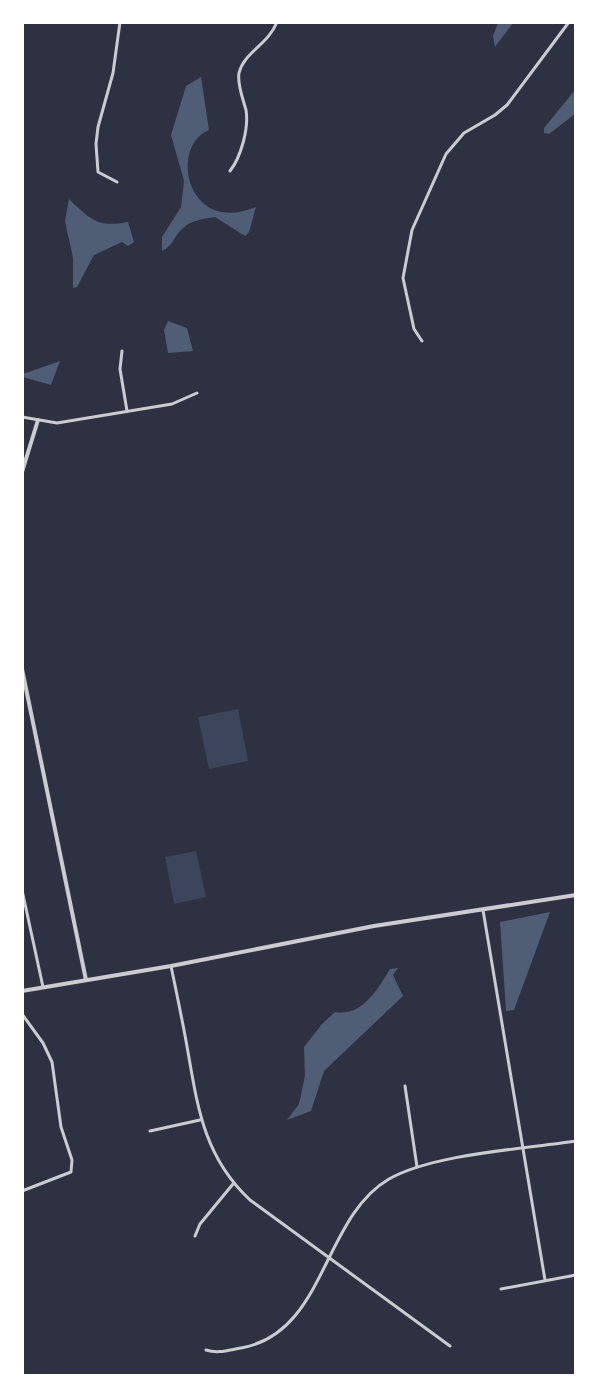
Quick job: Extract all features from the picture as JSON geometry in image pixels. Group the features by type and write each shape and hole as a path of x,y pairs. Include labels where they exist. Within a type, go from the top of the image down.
{"street":[{"path":"117,182 99,172 96,144 113,73 120,22"},
{"path":"230,171 237,162 246,127 246,113 238,77 241,66 272,36 277,22"},
{"path":"422,341 414,329 403,278 407,247 446,154 464,133 495,115 507,105 569,22"},
{"path":"122,351 120,369 127,411"},
{"path":"22,417 57,423 172,404 197,393"},
{"path":"22,472 38,420"},
{"path":"22,669 86,980"},
{"path":"22,890 44,987"},
{"path":"22,991 171,966 364,928 576,895"},
{"path":"483,910 545,1280"},
{"path":"171,966 200,1120 215,1156 233,1184 250,1200 450,1346"},
{"path":"22,1014 43,1043 52,1062 62,1127 72,1166 71,1172 64,1177 40,1182 22,1191"},
{"path":"405,1086 417,1167"},
{"path":"150,1131 200,1120"},
{"path":"206,1350 214,1353 250,1347 267,1341 282,1331 313,1289 358,1206 373,1190 389,1179 417,1167 576,1141"},
{"path":"195,1236 200,1224 233,1184"},
{"path":"501,1289 576,1275"}],"shaded area":[{"path":"498,23 513,23 495,47 493,36"},
{"path":"201,77 209,130 197,139 190,153 188,169 191,185 200,200 213,209 232,213 256,207 249,232 245,236 215,217 206,218 186,226 162,251 162,237 181,207 184,181 171,135 186,86"},
{"path":"575,90 575,114 549,134 544,133 544,128"},
{"path":"69,199 89,217 101,223 128,222 134,242 128,246 122,242 94,255 77,287 73,288 73,258 65,221"},
{"path":"168,321 187,328 193,351 168,353 164,330"},
{"path":"60,361 51,385 23,377 23,374"},
{"path":"238,709 248,761 209,769 198,717"},
{"path":"196,851 206,897 174,904 165,857"},
{"path":"550,912 514,1010 506,1011 500,922"},
{"path":"398,968 393,975 403,996 324,1071 311,1111 287,1120 299,1104 305,1076 304,1047 335,1012 345,1012 361,1006 374,993 390,969"}]}
